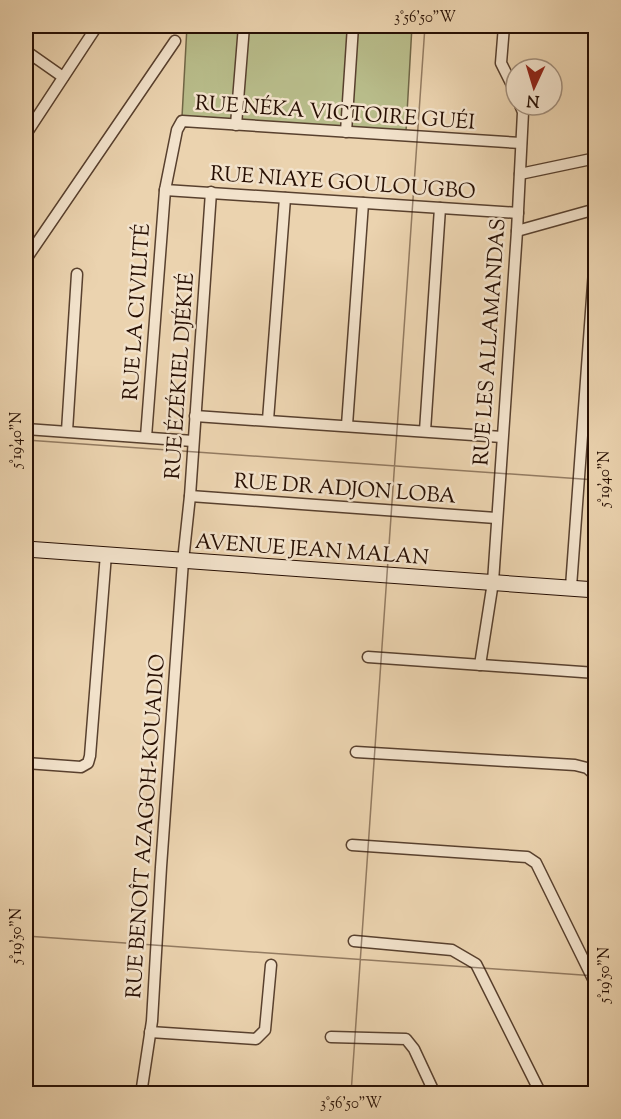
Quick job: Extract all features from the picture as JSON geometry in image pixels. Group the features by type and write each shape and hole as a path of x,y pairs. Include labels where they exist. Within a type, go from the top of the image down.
{"main road":[{"name":"AVENUE JEAN MALAN","path":"26,549 596,590"}],"street":[{"path":"26,134 97,26"},
{"path":"237,125 243,26"},
{"path":"346,132 353,26"},
{"path":"504,26 501,63 504,69"},
{"path":"26,259 175,41"},
{"path":"26,51 63,77"},
{"name":"RUE LES ALLAMANDAS","path":"480,665 493,582 523,117"},
{"name":"RUE NÉKA VICTOIRE GUÉI","path":"165,190 177,130 182,121 521,143"},
{"path":"520,174 596,158"},
{"name":"RUE NIAYE GOULOUGBO","path":"165,190 518,213"},
{"name":"RUE LA CIVILITÉ","path":"146,437 165,190"},
{"name":"RUE ÉZÉKIEL DJÉKIÉ","path":"183,561 190,496 211,192"},
{"path":"268,420 285,198"},
{"path":"347,425 363,203"},
{"path":"424,431 440,208"},
{"path":"517,231 596,209"},
{"path":"571,587 596,243"},
{"path":"67,431 77,274"},
{"path":"195,416 502,437"},
{"path":"26,429 193,441"},
{"name":"RUE DR ADJON LOBA","path":"190,496 496,518"},
{"path":"26,763 81,767 88,763 105,554"},
{"name":"RUE BENOÎT AZAGOH-KOUADIO","path":"141,1094 150,1032 183,561"},
{"path":"368,657 596,673"},
{"path":"356,752 575,765 587,768 596,776"},
{"path":"352,845 527,856 536,862 596,986"},
{"path":"354,941 452,950 476,964 541,1094"},
{"path":"150,1032 259,1038 265,1030 271,965"},
{"path":"331,1037 406,1039 414,1049 435,1094"}],"green space":[{"path":"187,26 412,26 406,131 182,117"}]}
